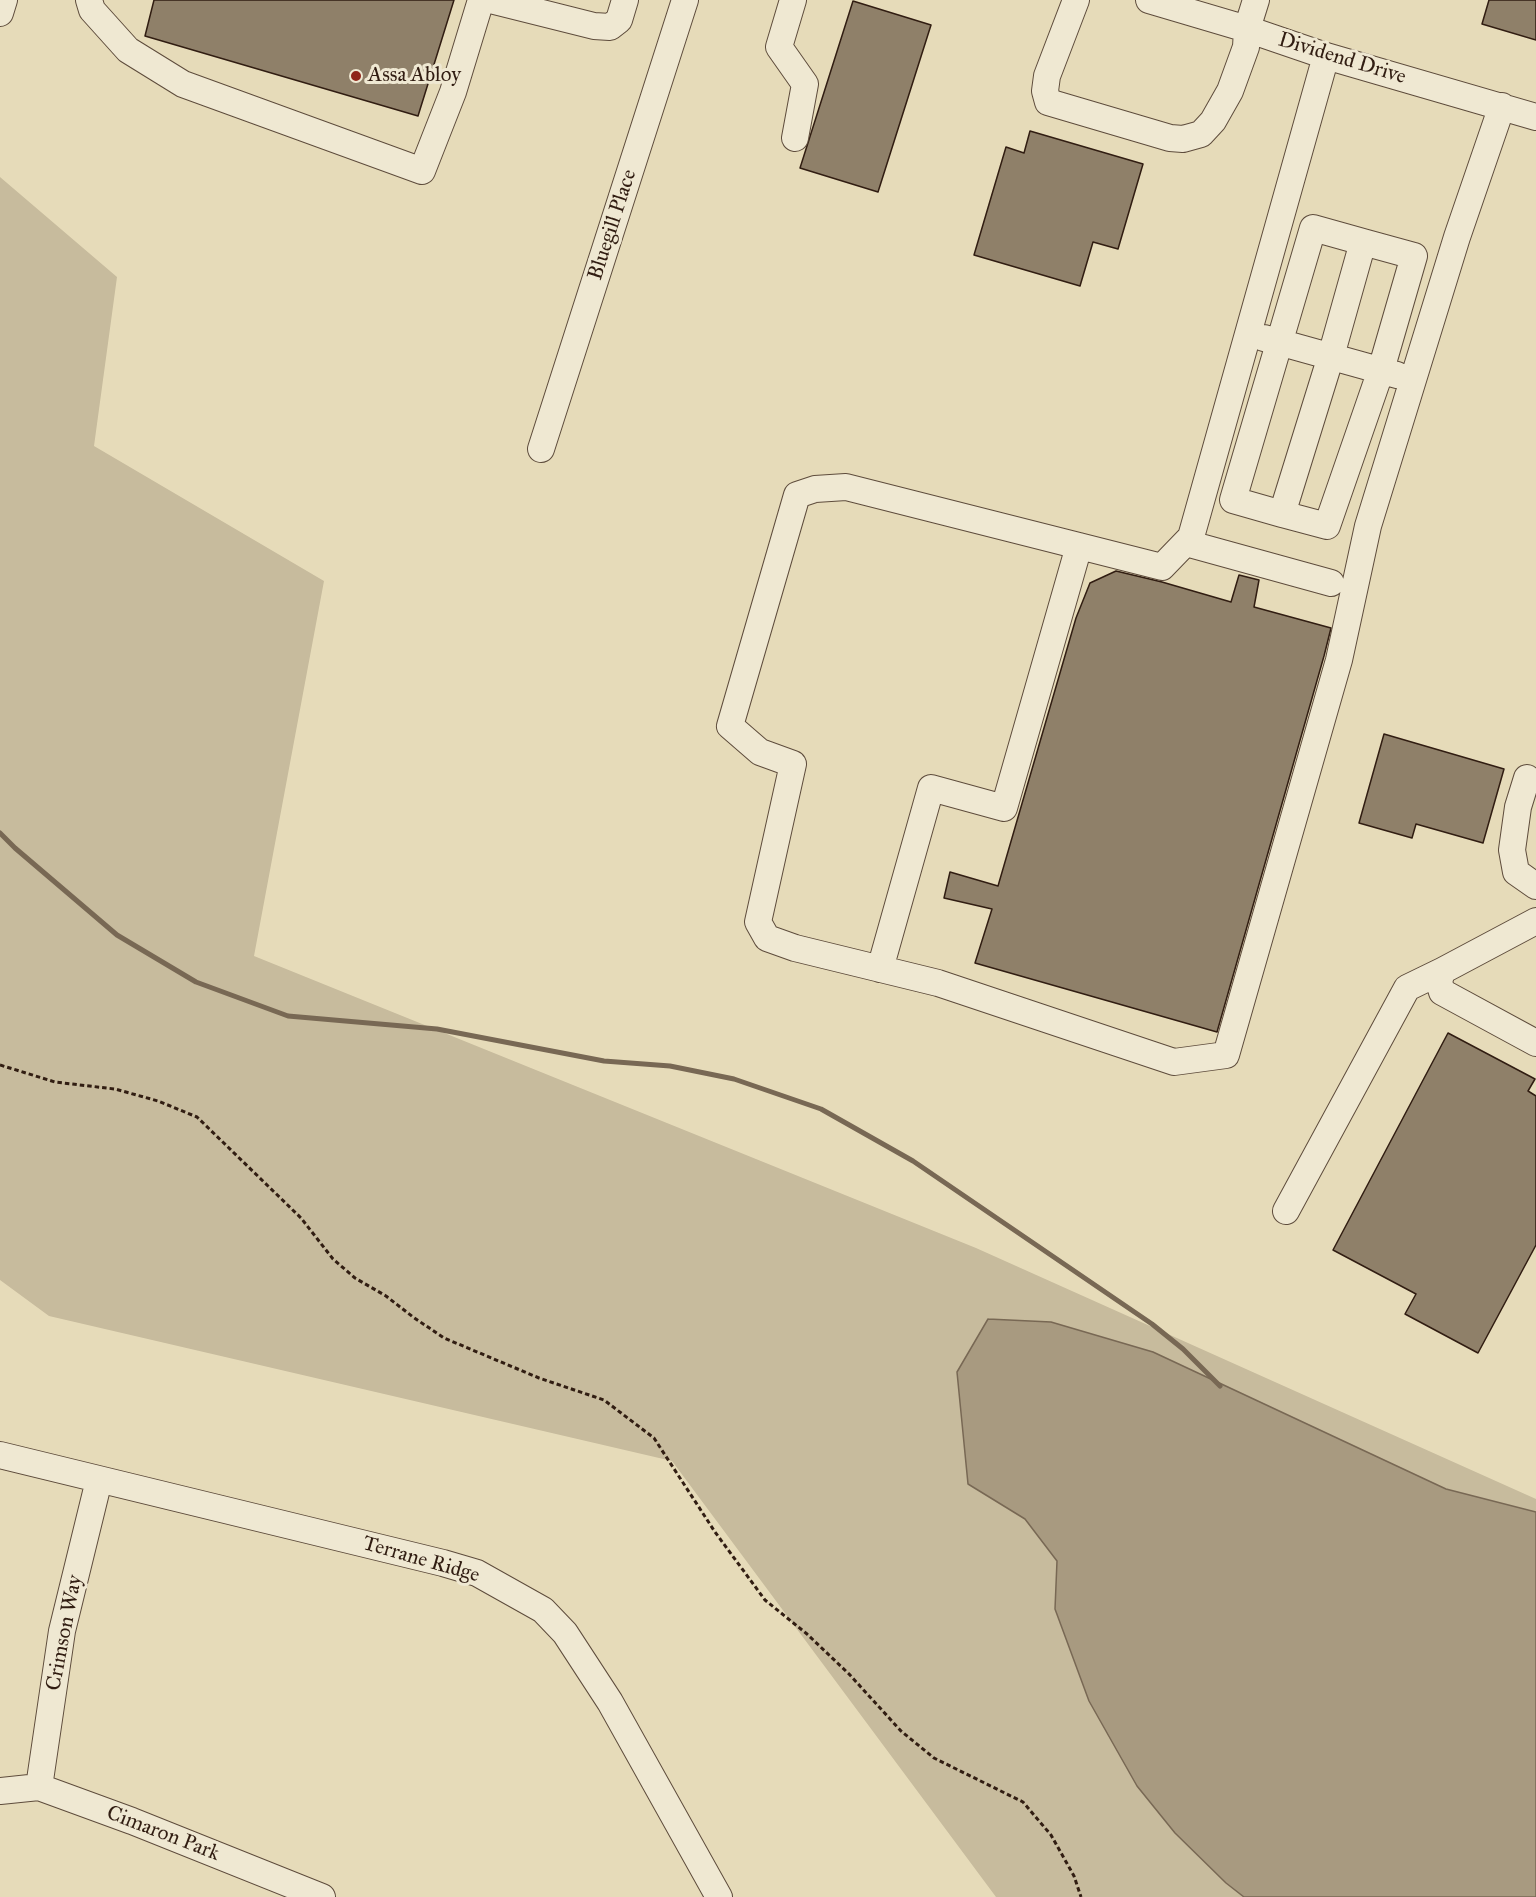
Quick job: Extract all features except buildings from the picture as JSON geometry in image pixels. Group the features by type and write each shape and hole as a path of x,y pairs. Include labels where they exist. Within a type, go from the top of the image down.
{"street":[{"path":"0,13 4,0"},
{"path":"89,0 92,10 128,50 183,84 422,171 453,92 481,0"},
{"path":"490,0 594,26 610,27 619,20 625,0"},
{"name":"Bluegill Place","path":"541,449 685,0"},
{"path":"793,0 779,47 805,84 795,138"},
{"path":"1076,0 1047,76 1045,91 1048,102 1183,140 1202,134 1213,121 1230,91 1246,47 1247,29 1256,0"},
{"name":"Dividend Drive","path":"1149,0 1247,29 1326,56 1536,117"},
{"path":"1326,56 1191,537 1162,567 846,486 815,489 796,495 730,726 760,752 793,764 758,922 767,938 795,948 938,983 1174,1062 1226,1055 1339,660 1368,526 1457,237 1502,106"},
{"path":"1313,228 1414,256 1381,370 1328,526 1233,500 1279,342 1313,228"},
{"path":"1282,513 1331,356 1363,242"},
{"path":"1247,333 1413,379"},
{"path":"1186,543 1331,583"},
{"path":"880,969 931,788 1004,808 1079,546"},
{"path":"1527,778 1518,807 1512,850 1516,872 1536,886"},
{"path":"1286,1211 1407,988 1536,921"},
{"path":"1443,971 1438,982 1442,992 1536,1043"},
{"name":"Terrane Ridge","path":"0,1455 477,1573 543,1610 565,1633 610,1702 719,1897"},
{"name":"Crimson Way","path":"39,1787 62,1631 99,1479"},
{"name":"Cimaron Park","path":"0,1791 39,1787 132,1821 322,1897"}],"path":[{"path":"0,1065 55,1082 116,1089 158,1101 197,1116 302,1218 333,1259 355,1278 386,1296 444,1338 539,1378 604,1400 654,1438 715,1532 765,1600 807,1634 849,1674 901,1731 934,1758 1023,1802 1051,1835 1074,1876 1081,1897"}],"shaded area":[{"path":"0,177 117,277 94,446 324,581 254,956 976,1248 1536,1499 1536,1897 996,1897 672,1461 49,1316 0,1280"},
{"path":"988,1319 1051,1322 1153,1352 1446,1489 1536,1512 1536,1897 1244,1897 1226,1883 1175,1833 1137,1786 1089,1701 1055,1609 1057,1561 1025,1519 968,1484 957,1372"}],"waterway":[{"path":"0,833 117,935 196,982 288,1016 437,1029 604,1061 670,1066 734,1079 821,1109 913,1161 1152,1324 1183,1349 1220,1386"}],"place":[{"name":"Assa Abloy","path":"356,76"}]}
